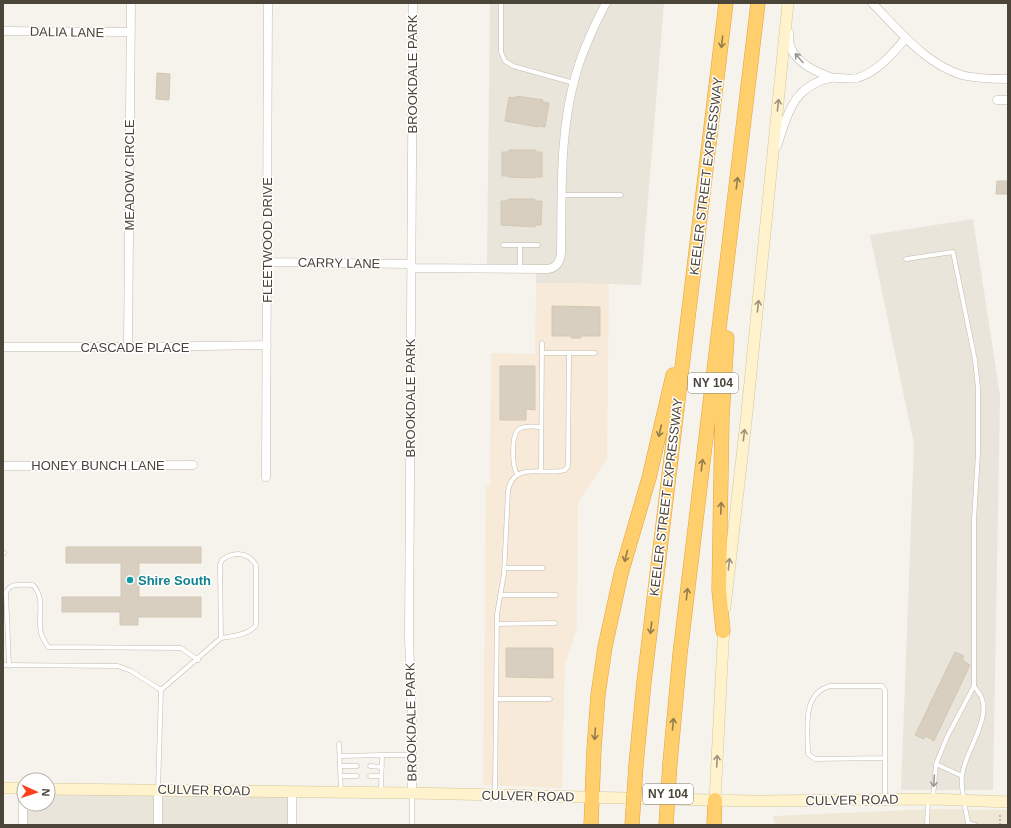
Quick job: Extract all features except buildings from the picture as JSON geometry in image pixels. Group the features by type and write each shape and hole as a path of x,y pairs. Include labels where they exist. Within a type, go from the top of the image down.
{"highway":[{"name":"KEELER STREET EXPRESSWAY","path":"632,825 636,765 646,667 726,3"},
{"name":"NY 104","path":"666,825 680,646 758,3"},
{"path":"723,631 719,590 722,423 735,201"},
{"path":"591,825 598,690 608,633 624,561 655,454 693,284"},
{"path":"714,825 715,800"}],"main road":[{"path":"715,800 723,631 730,552 747,412 787,8"},
{"path":"3,788 16,788"},
{"name":"CULVER ROAD","path":"56,789 412,793 778,801 965,799 1008,802"}],"street":[{"name":"MEADOW CIRCLE","path":"128,347 131,3"},
{"name":"FLEETWOOD DRIVE","path":"266,477 268,3"},
{"name":"BROOKDALE PARK","path":"412,793 412,722 409,652 413,3"},
{"path":"562,195 565,130 574,83 587,44 606,3"},
{"path":"872,3 930,60 947,69 975,78 1008,79"},
{"path":"787,8 790,46 798,58 810,69 832,78"},
{"name":"DALIA LANE","path":"3,31 131,32"},
{"path":"772,158 791,106 800,92 814,83 832,78 857,78 871,72 886,61 906,38"},
{"path":"997,100 1008,100"},
{"name":"CARRY LANE","path":"267,262 550,269 558,264 561,253 562,195"},
{"name":"CASCADE PLACE","path":"3,347 266,345"},
{"name":"HONEY BUNCH LANE","path":"3,466 193,465"},
{"path":"158,790 158,825"},
{"path":"292,792 292,825"},
{"path":"23,812 23,825"}],"lane":[{"path":"501,3 501,52 505,61 513,66 574,83"},
{"path":"562,195 621,195"},
{"path":"503,245 538,246"},
{"path":"520,245 520,269"},
{"path":"906,259 953,252 978,388 978,453 974,520 974,686 947,737 936,764 927,825"},
{"path":"541,472 542,342"},
{"path":"542,353 596,353"},
{"path":"495,796 497,624 505,568 508,491 511,480 517,474 522,472 563,471 566,468 568,463 569,353"},
{"path":"517,474 514,462 514,439 516,432 522,427 541,427"},
{"path":"158,790 161,690 198,660 221,638 252,630 256,625 256,565 252,558 245,555 228,555 222,560 220,565 221,638"},
{"path":"505,568 542,568"},
{"path":"9,666 6,592 9,587 14,585 33,585 40,595 41,633 48,647 181,648 198,660"},
{"path":"500,595 556,595"},
{"path":"497,624 555,623"},
{"path":"3,665 118,666 131,671 161,690"},
{"path":"885,758 815,759 808,754 808,710 813,698 822,688 830,686 882,686 885,690 885,758 885,799"},
{"path":"974,686 981,697 983,709 982,722 964,764 962,776 967,824 975,825"},
{"path":"496,699 550,699"},
{"path":"340,744 341,792"},
{"path":"340,756 412,754"},
{"path":"381,793 382,756"},
{"path":"936,764 962,776"},
{"path":"340,766 357,766"},
{"path":"370,766 382,767"},
{"path":"341,776 357,776"},
{"path":"370,776 381,776"},
{"path":"412,793 412,825"}],"path":[{"path":"1000,815 1000,825"}],"shaded area":[{"path":"490,3 664,3 641,285 536,283 536,265 487,264"},
{"path":"973,219 1000,396 993,790 901,790 914,444 870,235"},
{"path":"536,283 609,284 607,459 578,503 577,627 565,665 562,788 483,785 486,486 490,486 491,353 535,354"},
{"path":"56,789 292,792 292,825 23,825 24,812 56,812"},
{"path":"936,809 1008,810 1008,825 775,825 773,816"}],"place":[{"name":"Shire South","path":"130,580"}]}
